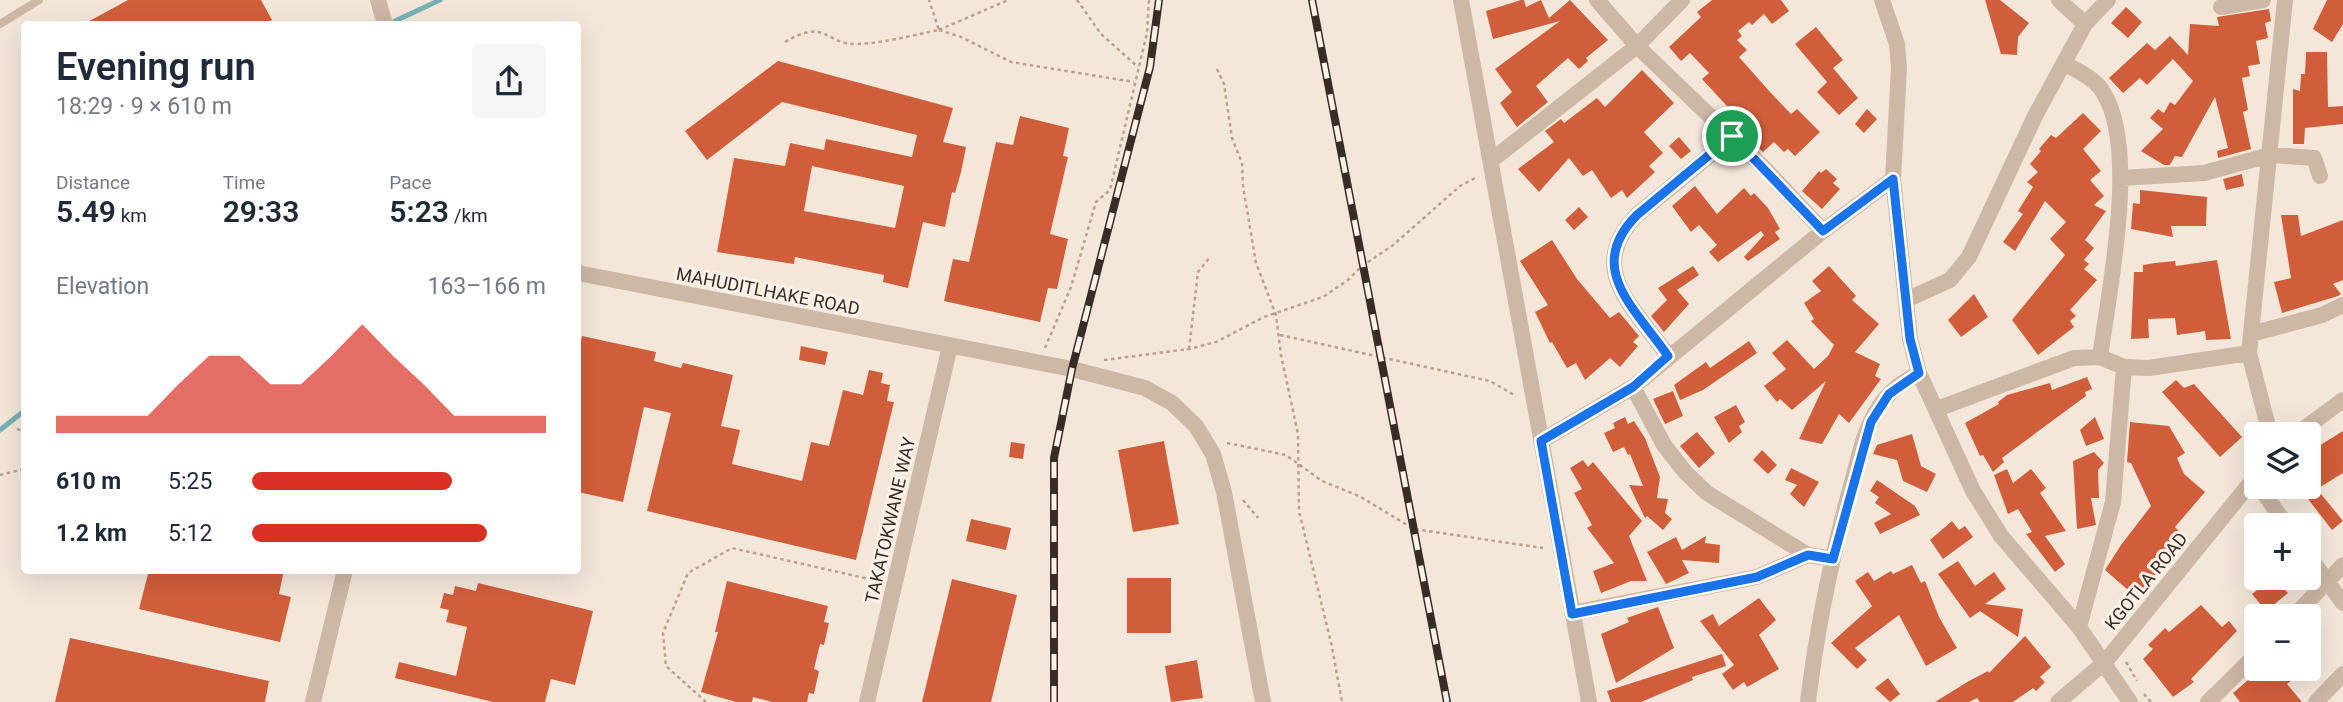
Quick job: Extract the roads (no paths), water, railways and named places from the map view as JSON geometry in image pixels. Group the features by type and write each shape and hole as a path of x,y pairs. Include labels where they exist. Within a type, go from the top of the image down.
{"street":[{"path":"1461,0 1489,166 1589,702"},
{"path":"1597,0 1637,46 1732,136 1823,231"},
{"path":"1489,166 1637,46 1682,0"},
{"path":"1882,0 1897,44 1899,68 1893,179 1910,339 1919,373 1973,491 2001,536 2079,628 2105,662 2130,702"},
{"path":"2059,0 2085,24"},
{"path":"1906,300 1950,280 1969,257 2035,116 2085,24 2108,0"},
{"path":"2221,8 2263,0"},
{"path":"2267,422 2249,353 2285,0"},
{"path":"379,4 384,21"},
{"path":"2064,63 2095,82 2107,99 2116,124 2121,178 2100,357"},
{"path":"1668,356 1618,284 1612,270 1614,249 1623,228 1732,136"},
{"path":"2121,178 2204,173 2270,155 2314,158 2320,176"},
{"path":"1541,441 1633,387 1668,356 1761,285 1823,231 1893,179"},
{"name":"MAHUDITLHAKE ROAD","path":"581,274 950,346 1040,356 1144,388 1172,403 1196,426 1213,454 1224,492 1263,702"},
{"path":"2251,334 2322,315 2343,305"},
{"name":"TAKATOKWANE WAY","path":"867,702 950,346"},
{"path":"1937,409 2060,362 2100,357 2124,367 2149,368 2249,353"},
{"path":"2079,628 2113,502 2124,367"},
{"path":"1808,702 1816,633 1833,559 1871,422 1889,394 1919,373"},
{"path":"1633,387 1664,445 1699,486 1808,555 1833,559"},
{"path":"2313,422 2343,400"},
{"name":"KGOTLA ROAD","path":"2058,702 2105,662 2244,495"},
{"path":"1572,614 1757,577 1808,555"},
{"path":"2306,604 2343,565"},
{"path":"2321,573 2343,603"},
{"path":"313,702 344,574"},
{"path":"2208,702 2244,667"},
{"path":"2316,702 2343,674"}],"lane":[{"path":"0,24 39,0"}],"waterway":[{"path":"395,21 440,0"},
{"path":"0,430 21,413"}],"railway":[{"path":"1054,702 1054,458 1072,369 1150,67 1159,0"},
{"path":"1312,0 1447,702"}]}
